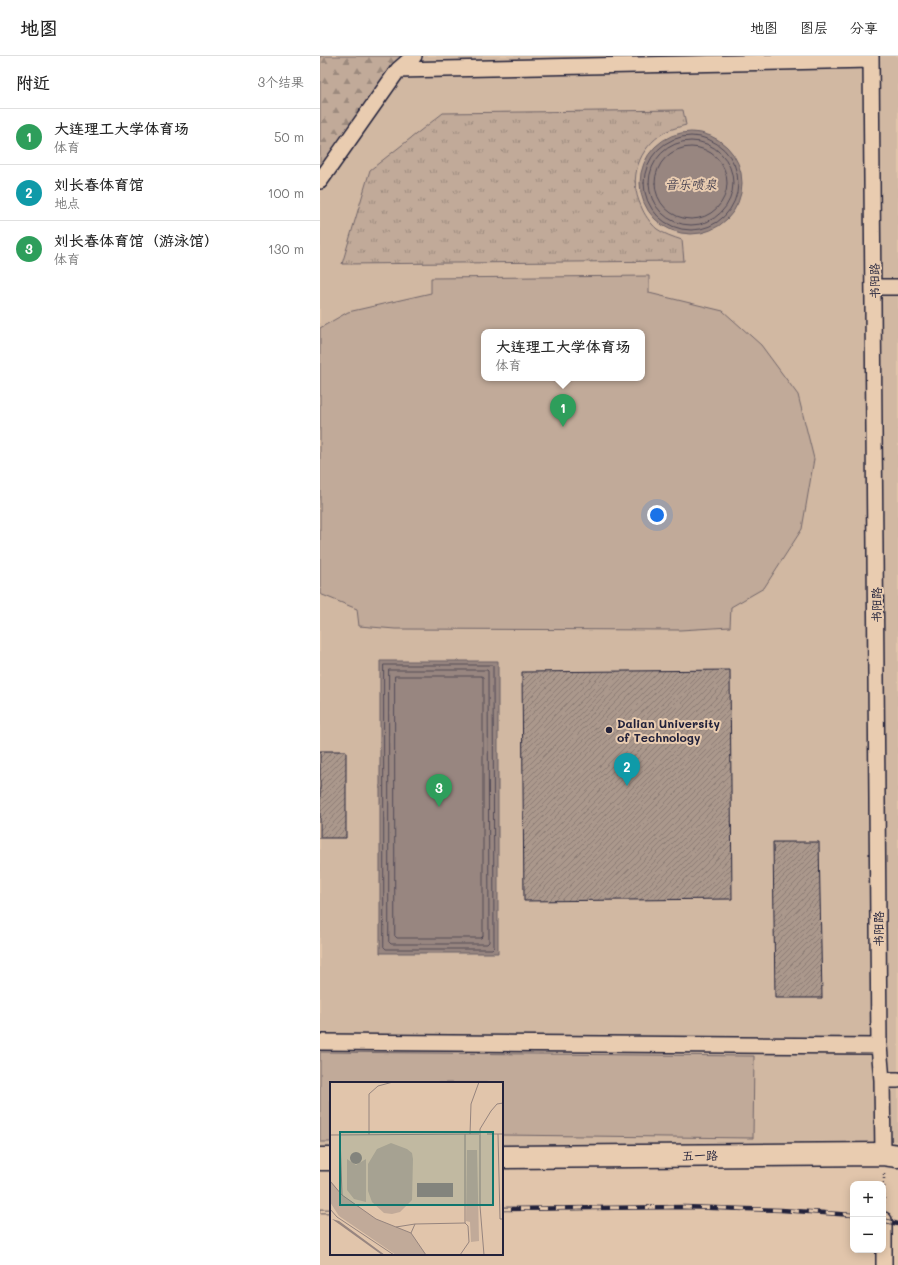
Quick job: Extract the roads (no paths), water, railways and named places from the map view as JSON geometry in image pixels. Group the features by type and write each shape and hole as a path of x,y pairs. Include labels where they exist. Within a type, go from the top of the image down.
{"main road":[{"name":"五一路","path":"503,1157 891,1155"},
{"path":"320,1159 330,1158"}],"street":[{"path":"320,181 398,70 414,56"},
{"path":"398,70 871,58"},
{"name":"书阳路","path":"871,58 879,1046 891,1155"},
{"path":"874,287 898,287"},
{"path":"320,1042 879,1046"},
{"path":"882,1080 898,1080"},
{"path":"884,1253 884,1265"}],"water":[{"name":"音乐喷泉","path":"691,132 710,136 727,147 738,164 742,183 738,202 727,219 710,230 691,234 672,230 655,219 644,202 640,183 644,164 655,147 672,136"},
{"path":"380,661 498,661 498,953 380,953"}],"railway":[{"path":"503,1209 684,1207 781,1210 850,1215"},
{"path":"320,1211 330,1211"},
{"path":"886,1221 898,1224"}],"place":[{"name":"大连理工大学体育场","path":"563,427"},
{"name":"Dalian University of Technology","path":"609,730"},
{"name":"刘长春体育馆","path":"627,786"},
{"name":"刘长春体育馆（游泳馆）","path":"439,807"}]}
